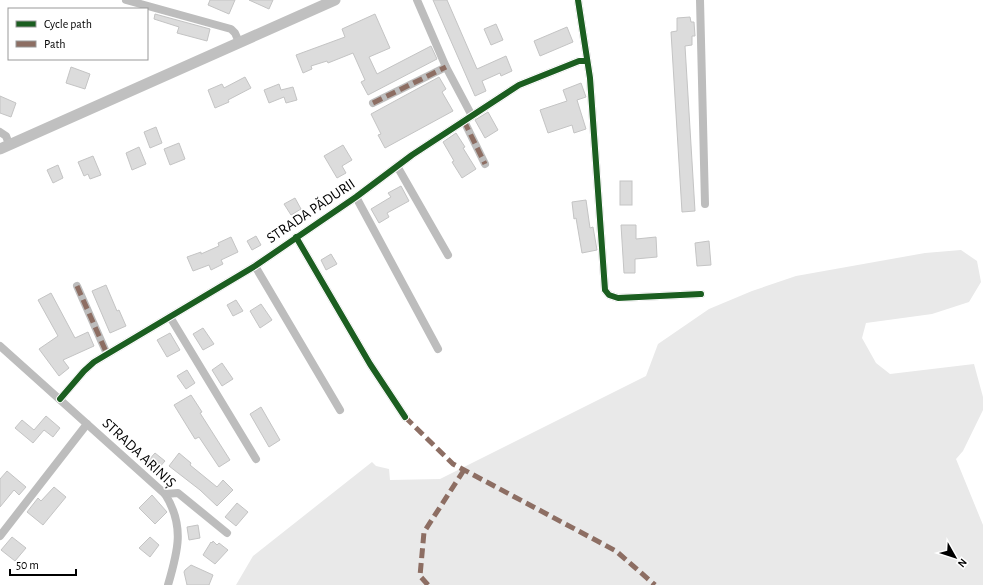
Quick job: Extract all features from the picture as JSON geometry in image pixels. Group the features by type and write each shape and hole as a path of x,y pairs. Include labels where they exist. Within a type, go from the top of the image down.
{"main road":[{"path":"5,147 335,0"}],"street":[{"path":"126,0 231,29 235,33 239,42"},
{"path":"417,0 446,67 472,116"},
{"path":"578,0 590,78 607,293 612,297 618,298 701,294"},
{"path":"700,0 704,204"},
{"name":"STRADA PĂDURII","path":"60,400 84,371 107,354 255,266 356,196 396,166 519,85 579,61 587,61"},
{"path":"373,103 446,67"},
{"path":"464,121 485,164"},
{"path":"0,132 6,136 5,147"},
{"path":"396,166 448,256"},
{"path":"356,196 438,349"},
{"path":"296,237 370,364 405,417"},
{"path":"255,266 340,410"},
{"path":"77,286 107,354"},
{"path":"170,317 256,459"},
{"path":"0,346 60,400"},
{"name":"STRADA ARINIȘ","path":"60,400 165,494 174,509 179,538 177,552 168,585"},
{"path":"0,536 87,424"},
{"path":"165,494 178,493 227,533"}],"shaded area":[{"path":"961,250 977,261 981,282 969,302 932,314 866,323 862,338 876,363 890,374 974,364 983,397 983,410 963,451 956,459 983,525 983,585 236,585 253,556 372,462 376,466 389,469 390,480 440,479 646,376 658,344 709,309 752,291 796,276 925,253"}],"building":[{"path":"210,0 235,0 229,14 208,5"},
{"path":"249,0 273,0 269,9"},
{"path":"433,0 447,0 477,69 506,56 512,71 501,76 500,73 482,81 486,91 475,96"},
{"path":"155,14 210,29 207,41 177,33 179,27 154,19"},
{"path":"375,14 390,48 369,57 377,74 431,46 437,59 368,95 361,82 365,80 353,53 328,63 327,61 311,66 312,69 303,73 296,55 345,37 342,29"},
{"path":"690,17 691,22 694,22 695,36 692,36 692,45 685,46 695,211 682,212 671,32 677,31 677,18"},
{"path":"496,24 503,40 491,45 484,29"},
{"path":"567,27 573,42 540,56 534,41"},
{"path":"71,67 90,74 85,89 66,83"},
{"path":"245,77 251,88 228,100 229,102 215,108 208,90 222,84 224,88"},
{"path":"439,77 446,89 442,92 453,111 385,148 378,135 381,134 371,114"},
{"path":"581,83 586,97 577,100 586,129 574,133 572,125 548,133 540,110 567,101 563,90"},
{"path":"279,84 281,90 293,87 297,100 286,103 284,97 269,103 264,90"},
{"path":"0,96 16,103 11,117 0,113"},
{"path":"488,112 498,130 485,138 475,120"},
{"path":"156,127 162,143 150,148 144,132"},
{"path":"456,133 476,169 462,178 452,162 454,161 443,142"},
{"path":"179,143 185,159 170,165 164,149"},
{"path":"343,145 352,160 342,166 346,173 337,178 324,156"},
{"path":"139,147 146,164 132,170 126,153"},
{"path":"93,156 101,175 90,179 88,174 84,176 78,162"},
{"path":"58,165 63,178 53,183 47,170"},
{"path":"620,181 632,181 632,205 620,205"},
{"path":"401,186 409,201 387,213 389,217 379,223 371,209 391,197 388,193"},
{"path":"295,198 301,209 291,215 284,204"},
{"path":"586,200 590,228 593,227 597,250 582,253 576,218 574,219 572,202"},
{"path":"621,225 636,225 636,239 656,237 657,257 635,259 635,273 624,273"},
{"path":"256,236 261,245 252,250 247,241"},
{"path":"231,237 238,252 221,260 223,264 211,270 209,265 193,271 187,257 201,252 201,254 219,246 218,243"},
{"path":"709,241 711,265 697,266 695,243"},
{"path":"331,254 337,264 326,270 321,260"},
{"path":"106,285 117,311 119,310 126,326 110,333 92,291"},
{"path":"51,293 75,338 88,332 94,346 63,360 69,368 59,376 39,349 58,336 38,300"},
{"path":"236,300 243,311 233,316 227,305"},
{"path":"261,304 272,320 260,328 250,311"},
{"path":"203,328 214,344 203,350 193,334"},
{"path":"170,333 180,350 167,357 157,340"},
{"path":"222,363 233,379 222,386 212,370"},
{"path":"187,370 195,383 186,389 177,376"},
{"path":"191,395 202,412 200,413 230,460 219,467 199,437 195,439 174,405"},
{"path":"261,407 280,440 269,447 250,414"},
{"path":"46,416 60,428 53,437 44,430 33,443 15,428 22,420 34,430"},
{"path":"155,453 165,461 157,470 147,462"},
{"path":"179,453 191,463 190,465 217,487 223,480 233,490 217,506 200,490 169,466"},
{"path":"7,471 26,487 19,495 14,490 0,507 0,479"},
{"path":"54,487 66,497 43,525 27,512 38,498 41,501"},
{"path":"152,495 167,512 155,524 139,508"},
{"path":"237,503 248,512 236,526 225,517"},
{"path":"198,525 200,538 189,540 187,527"},
{"path":"12,537 26,548 15,561 1,550"},
{"path":"150,537 159,545 150,557 139,548"},
{"path":"213,541 217,545 219,543 228,550 215,564 203,555"},
{"path":"191,565 213,575 209,585 187,585 184,572"}],"marked path":[{"path":"373,103 446,67"},
{"path":"464,121 485,164"},
{"path":"77,286 107,354"},
{"path":"405,417 453,464 616,551 655,585"},
{"path":"428,585 420,576 424,532 464,470"}],"cycle path":[{"path":"578,0 590,78 605,290 609,295 618,298 701,294"},
{"path":"60,399 84,371 94,362 255,266 356,197 412,155 519,85 579,61 587,61"},
{"path":"296,237 370,364 405,417"}]}
